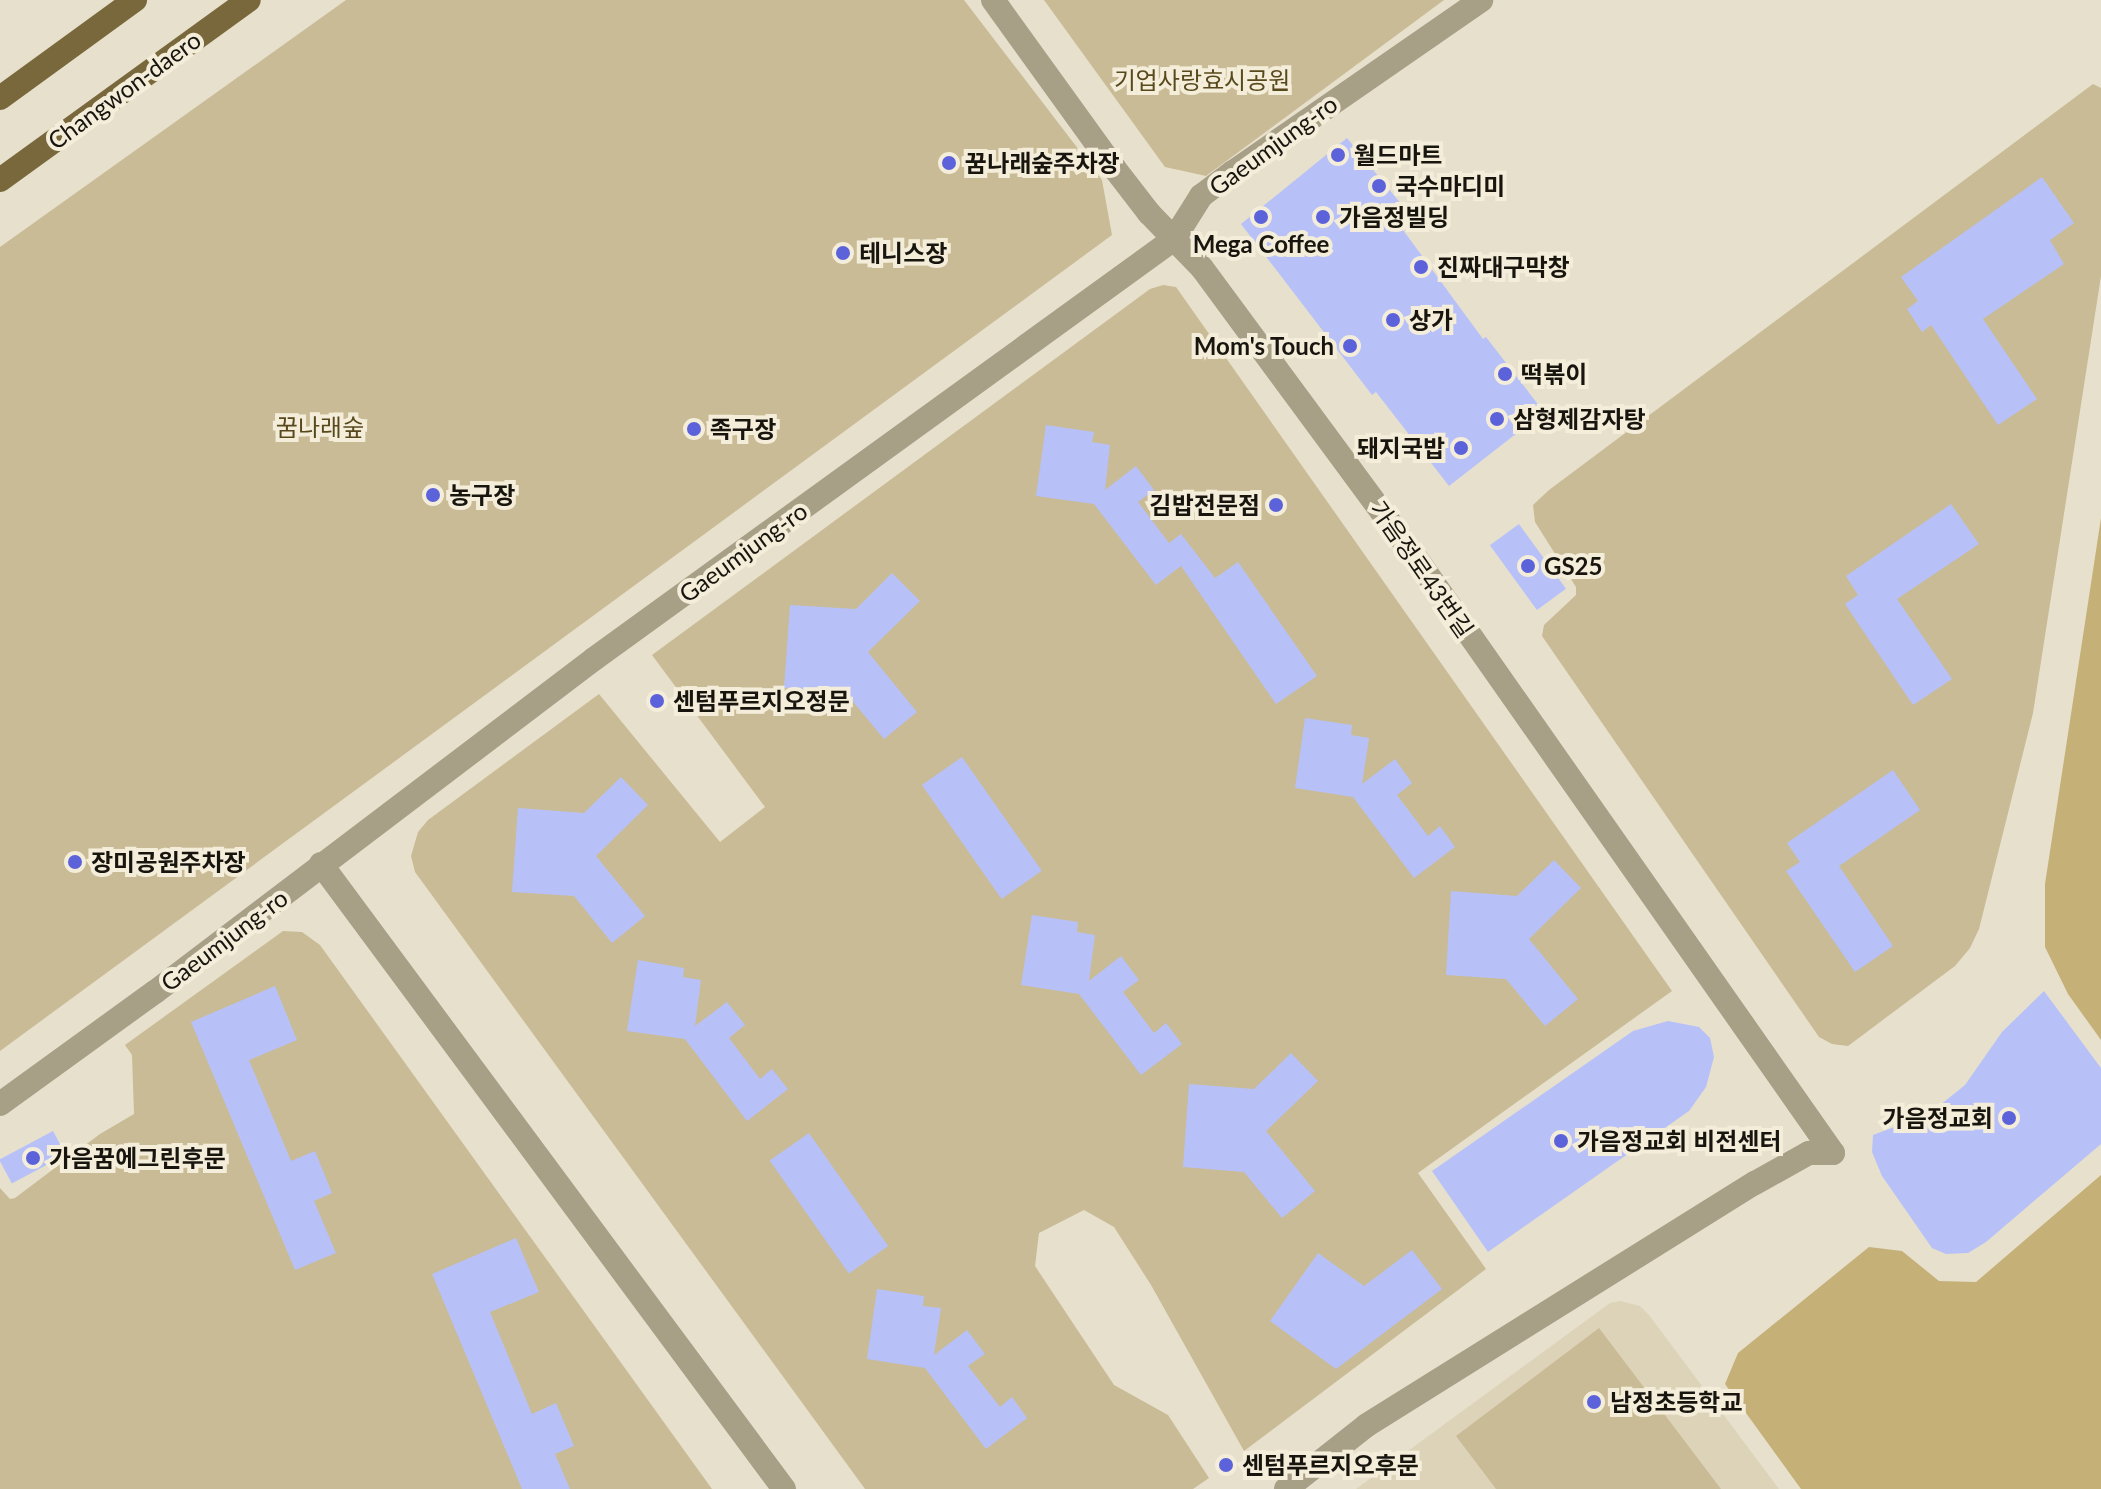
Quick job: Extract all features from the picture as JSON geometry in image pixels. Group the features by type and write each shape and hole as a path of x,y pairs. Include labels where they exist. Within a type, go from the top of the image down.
{"main road":[{"path":"0,98 135,0"},
{"name":"Changwon-daero","path":"0,180 249,0"}],"street":[{"name":"가음정로43번길","path":"993,0 1115,169 1202,268 1411,551 1833,1153 1809,1153 1755,1183 1367,1425 1286,1489"},
{"name":"Gaeumjung-ro","path":"0,1104 85,1044 594,659 1174,239 1201,196 1222,180 1481,0"},
{"path":"321,864 784,1489"}],"shaded area":[{"path":"2101,518 2101,1040 2068,994 2045,947 2045,884"},
{"path":"2101,1175 2101,1489 1801,1489 1725,1384 1738,1353 1869,1247 1902,1251 1939,1281 1976,1282"},
{"name":"남정초등학교","path":"1620,1301 1640,1306 1649,1315 1779,1489 1356,1489 1610,1303"}],"green space":[{"name":"꿈나래숲","path":"346,0 964,0 1102,180 1112,235 0,1051 0,247"},
{"name":"기업사랑효시공원","path":"1044,0 1444,0 1206,176 1165,167"},
{"path":"2093,84 2101,88 2101,276 2033,713 1979,929 1970,948 1955,966 1848,1046 1832,1044 1819,1037 1542,636 1544,625 1576,595 1576,587 1535,522 1533,505"},
{"path":"1163,285 1176,287 1672,991 1418,1173 1486,1269 1244,1451 1151,1285 1114,1227 1084,1210 1039,1233 1035,1266 1114,1385 1168,1415 1209,1478 1193,1489 865,1489 415,872 411,856 418,832 428,820 599,694 720,842 765,807 652,655 1150,289"},
{"path":"283,931 302,932 320,945 712,1489 0,1489 0,1188 10,1199 15,1198 100,1134 134,1114 132,1055 125,1045"},
{"path":"1599,1328 1721,1489 1496,1489 1456,1436"}],"building":[{"path":"1347,138 1406,210 1395,219 1483,339 1486,337 1544,412 1449,486 1376,392 1372,395 1241,224"},
{"path":"2042,177 2074,223 2050,240 2064,264 1983,319 2037,399 1998,425 1931,325 1922,332 1907,309 1918,301 1901,277"},
{"path":"1046,425 1094,432 1092,442 1110,445 1105,490 1136,466 1154,490 1138,502 1169,543 1181,534 1215,578 1238,562 1317,676 1276,704 1181,566 1156,585 1094,504 1036,496"},
{"path":"1951,504 1979,544 1897,599 1952,679 1913,705 1845,604 1858,595 1846,576"},
{"path":"1519,524 1566,589 1537,610 1490,545"},
{"path":"892,573 920,601 868,652 917,712 884,739 845,692 784,688 790,605 856,609"},
{"path":"1305,718 1352,725 1351,735 1369,738 1362,784 1395,759 1412,783 1397,795 1428,836 1440,826 1455,847 1414,878 1353,797 1295,788"},
{"path":"962,757 1042,871 1002,899 922,785"},
{"path":"1893,770 1920,810 1839,866 1893,946 1855,972 1786,871 1800,862 1787,843"},
{"path":"621,777 648,805 596,856 645,916 612,943 574,896 512,892 518,808 584,813"},
{"path":"1554,860 1581,888 1529,939 1578,999 1545,1026 1506,979 1446,975 1451,891 1517,896"},
{"path":"1032,915 1078,922 1077,932 1095,935 1089,981 1121,956 1139,980 1123,992 1154,1033 1166,1023 1182,1044 1141,1075 1079,994 1021,985"},
{"path":"638,960 684,968 683,977 701,980 695,1026 727,1002 745,1025 729,1038 760,1079 772,1069 788,1089 747,1121 685,1039 627,1031"},
{"path":"275,986 297,1040 249,1060 291,1161 315,1151 332,1193 314,1201 336,1253 295,1270 191,1022"},
{"name":"가음정교회","path":"2044,991 2101,1068 2101,1144 1986,1242 1968,1253 1946,1254 1932,1248 1882,1176 1872,1152 1873,1135 1929,1114 1965,1085 2002,1032"},
{"name":"가음정교회 비전센터","path":"1668,1021 1699,1027 1710,1038 1714,1057 1706,1087 1689,1111 1488,1252 1432,1171 1633,1031"},
{"path":"1291,1053 1318,1081 1266,1131 1315,1191 1282,1218 1244,1172 1183,1167 1189,1084 1254,1089"},
{"name":"가음꿈에그린후문","path":"53,1131 66,1155 12,1183 0,1159"},
{"path":"809,1133 888,1246 849,1274 770,1161"},
{"path":"516,1238 539,1292 490,1312 532,1414 556,1403 574,1446 555,1454 570,1489 522,1489 432,1274"},
{"path":"1412,1250 1442,1289 1336,1369 1270,1321 1318,1253 1364,1286"},
{"path":"877,1289 924,1296 923,1306 941,1308 934,1355 967,1330 985,1354 968,1366 1000,1407 1012,1397 1027,1418 986,1449 925,1368 867,1359"}],"place":[{"name":"월드마트","path":"1338,155"},
{"name":"꿈나래숲주차장","path":"949,163"},
{"name":"국수마디미","path":"1379,186"},
{"name":"Mega Coffee","path":"1261,217"},
{"name":"가음정빌딩","path":"1323,217"},
{"name":"테니스장","path":"843,253"},
{"name":"진짜대구막창","path":"1421,267"},
{"name":"상가","path":"1393,320"},
{"name":"Mom's Touch","path":"1350,346"},
{"name":"떡볶이","path":"1505,374"},
{"name":"삼형제감자탕","path":"1497,419"},
{"name":"족구장","path":"694,429"},
{"name":"돼지국밥","path":"1461,448"},
{"name":"농구장","path":"433,495"},
{"name":"김밥전문점","path":"1276,505"},
{"name":"GS25","path":"1528,566"},
{"name":"센텀푸르지오정문","path":"657,701"},
{"name":"장미공원주차장","path":"75,862"},
{"name":"가음정교회","path":"2009,1118"},
{"name":"가음정교회 비전센터","path":"1561,1141"},
{"name":"가음꿈에그린후문","path":"33,1158"},
{"name":"남정초등학교","path":"1594,1402"},
{"name":"센텀푸르지오후문","path":"1226,1465"}]}
